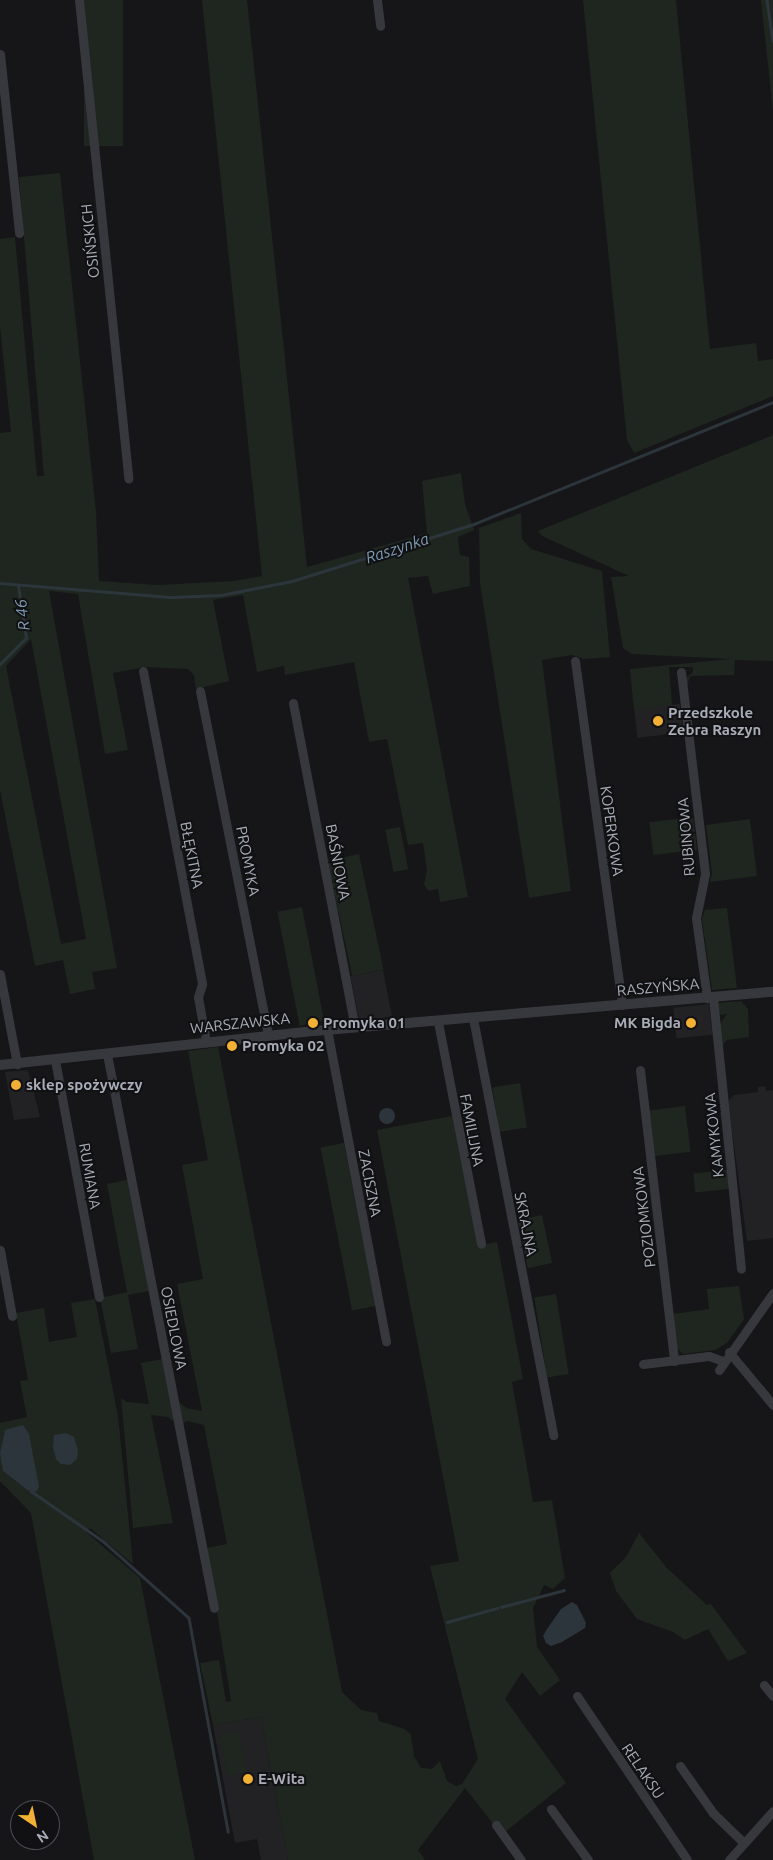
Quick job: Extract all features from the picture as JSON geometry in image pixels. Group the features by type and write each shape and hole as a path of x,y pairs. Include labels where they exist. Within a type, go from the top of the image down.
{"street":[{"name":"OSIŃSKICH","path":"79,0 128,478"},
{"path":"377,0 380,26"},
{"path":"0,54 19,232"},
{"name":"KOPERKOWA","path":"575,661 622,1005"},
{"name":"BŁĘKITNA","path":"143,671 202,984 198,997 206,1042"},
{"name":"RUBINOWA","path":"682,672 705,874 696,918 710,998"},
{"name":"PROMYKA","path":"200,691 268,1035"},
{"name":"BAŚNIOWA","path":"293,703 355,1027"},
{"path":"0,974 17,1064"},
{"name":"RASZYŃSKA","path":"545,1013 773,992"},
{"name":"KAMYKOWA","path":"710,998 741,1269"},
{"name":"WARSZAWSKA","path":"0,1066 327,1029 545,1013"},
{"name":"SKRAJNA","path":"473,1018 553,1435"},
{"name":"FAMILIJNA","path":"438,1022 481,1244"},
{"name":"ZACISZNA","path":"327,1029 386,1341"},
{"name":"OSIEDLOWA","path":"107,1054 214,1608"},
{"name":"RUMIANA","path":"55,1060 99,1297"},
{"name":"POZIOMKOWA","path":"640,1070 674,1361"},
{"path":"0,1250 12,1316"},
{"path":"643,1364 713,1356 721,1365 773,1293"},
{"path":"729,1352 773,1405"},
{"path":"764,1685 773,1696"},
{"name":"RELAKSU","path":"577,1696 687,1860"},
{"path":"680,1766 713,1813 744,1843"},
{"path":"551,1809 588,1860"},
{"path":"729,1860 773,1811"},
{"path":"496,1825 522,1860"}],"shaded area":[{"path":"84,0 123,0 123,146 84,146"},
{"path":"202,0 247,0 307,567 427,533 422,481 461,473 465,504 474,530 458,537 460,555 469,557 470,586 433,594 428,576 408,578 468,897 440,902 438,889 428,891 424,884 427,870 423,843 408,845 387,739 369,742 354,662 285,675 284,666 257,672 243,595 213,600 229,681 196,689 194,675 188,669 145,667 113,673 128,750 105,754 78,594 49,591 117,968 92,972 95,989 70,994 63,960 35,966 0,790 0,433 11,432 0,326 0,239 15,237 37,476 44,476 19,177 60,173 96,511 99,581 158,585 234,581 262,576","holes":["31,639 86,939 61,944 6,666"]},
{"path":"583,0 676,0 710,349 756,343 758,361 773,359 773,396 634,453 627,440"},
{"path":"761,0 773,0 773,112"},
{"path":"773,435 773,661 735,660 734,675 690,676 686,690 685,679 693,672 693,667 669,667 672,705 634,710 630,669 730,659 632,654 623,648 611,577 629,576 542,536 538,531"},
{"path":"521,513 522,539 531,549 602,571 610,657 584,659 572,655 542,660 571,891 529,898 480,583 479,528"},
{"name":"Przedszkole Zebra Raszyn","path":"680,704 683,733 637,738 634,709"},
{"path":"693,817 697,850 653,855 649,822"},
{"path":"750,819 757,876 710,882 712,874 706,825"},
{"path":"400,827 408,869 393,872 385,830"},
{"path":"359,854 384,969 352,976 328,861"},
{"path":"302,907 324,1021 300,1026 277,912"},
{"path":"727,908 737,988 712,990 702,919 705,910"},
{"path":"383,970 392,1016 360,1022 351,976"},
{"path":"741,1001 748,1009 749,1037 727,1040 722,1046 720,1024 727,1014 719,1015 717,1003"},
{"path":"709,1004 712,1035 676,1039 673,1008"},
{"path":"218,1047 342,1692 361,1710 377,1713 379,1721 405,1729 411,1735 414,1756 421,1768 432,1769 440,1761 447,1781 456,1786 462,1784 478,1759 430,1566 459,1561 377,1130 452,1116 478,1246 497,1242 523,1379 512,1382 533,1502 552,1500 565,1578 553,1589 544,1585 533,1608 537,1647 560,1680 540,1696 522,1672 505,1699 566,1783 505,1832 494,1825 465,1788 418,1850 425,1860 288,1860 261,1717 213,1725 200,1663 219,1660 226,1702 231,1701 207,1548 227,1544 204,1425 187,1421 183,1424 179,1402 186,1408 202,1411 177,1284 203,1279 182,1165 208,1160 188,1051"},
{"path":"28,1070 40,1117 14,1120 5,1072"},
{"path":"520,1083 527,1127 499,1132 492,1087"},
{"path":"765,1086 766,1091 773,1090 773,1238 747,1241 728,1101 734,1095 758,1092 758,1087"},
{"path":"685,1106 691,1152 655,1156 649,1110"},
{"path":"384,1108 390,1108 395,1113 393,1122 384,1124 379,1119 379,1113"},
{"path":"344,1143 376,1306 352,1311 320,1148"},
{"path":"727,1170 729,1189 695,1192 693,1174"},
{"path":"127,1180 149,1291 128,1295 138,1349 111,1353 100,1298 127,1292 107,1184"},
{"path":"542,1215 552,1263 528,1268 518,1220"},
{"path":"739,1286 744,1319 727,1343 715,1350 683,1354 677,1348 673,1314 709,1309 707,1289"},
{"path":"556,1294 569,1374 547,1377 534,1297"},
{"path":"95,1299 118,1416 133,1564 90,1528 86,1532 140,1578 195,1860 94,1860 31,1513 0,1481 0,1454 0,1423 27,1417 20,1381 28,1380 16,1313 44,1308 49,1342 77,1337 71,1303","holes":["0,1454 27,1490 4,1472"]},
{"path":"162,1359 174,1422 168,1417 151,1415 173,1523 133,1528 121,1398 127,1402 149,1404 141,1363"},
{"path":"23,1425 29,1434 39,1487 36,1492 27,1490 3,1471 0,1454 5,1430"},
{"path":"66,1433 74,1437 78,1450 77,1459 70,1465 61,1464 56,1459 53,1447 54,1435"},
{"path":"639,1533 667,1568 707,1605 711,1604 747,1653 728,1661 708,1629 685,1640 673,1632 637,1619 616,1591 610,1573 626,1557"},
{"path":"572,1602 577,1605 586,1623 585,1628 562,1642 551,1646 546,1643 543,1636 561,1609"},
{"name":"E-Wita","path":"261,1717 288,1860 261,1860 257,1839 235,1843 213,1725"},
{"path":"239,1731 247,1772 227,1776 219,1735"}],"waterway":[{"path":"767,0 773,41"},
{"name":"Raszynka","path":"0,583 172,597 221,595 292,581 474,524 773,402"},
{"name":"R 46","path":"0,664 26,638 18,586"},
{"path":"31,1491 103,1541 189,1618 228,1831"},
{"path":"501,1607 564,1590"},
{"path":"447,1622 497,1608"}],"place":[{"name":"Przedszkole Zebra Raszyn","path":"658,721"},
{"name":"Promyka 01","path":"313,1023"},
{"name":"MK Bigda","path":"691,1023"},
{"name":"Promyka 02","path":"232,1046"},
{"name":"sklep spożywczy","path":"16,1085"},
{"name":"E-Wita","path":"248,1779"}]}
